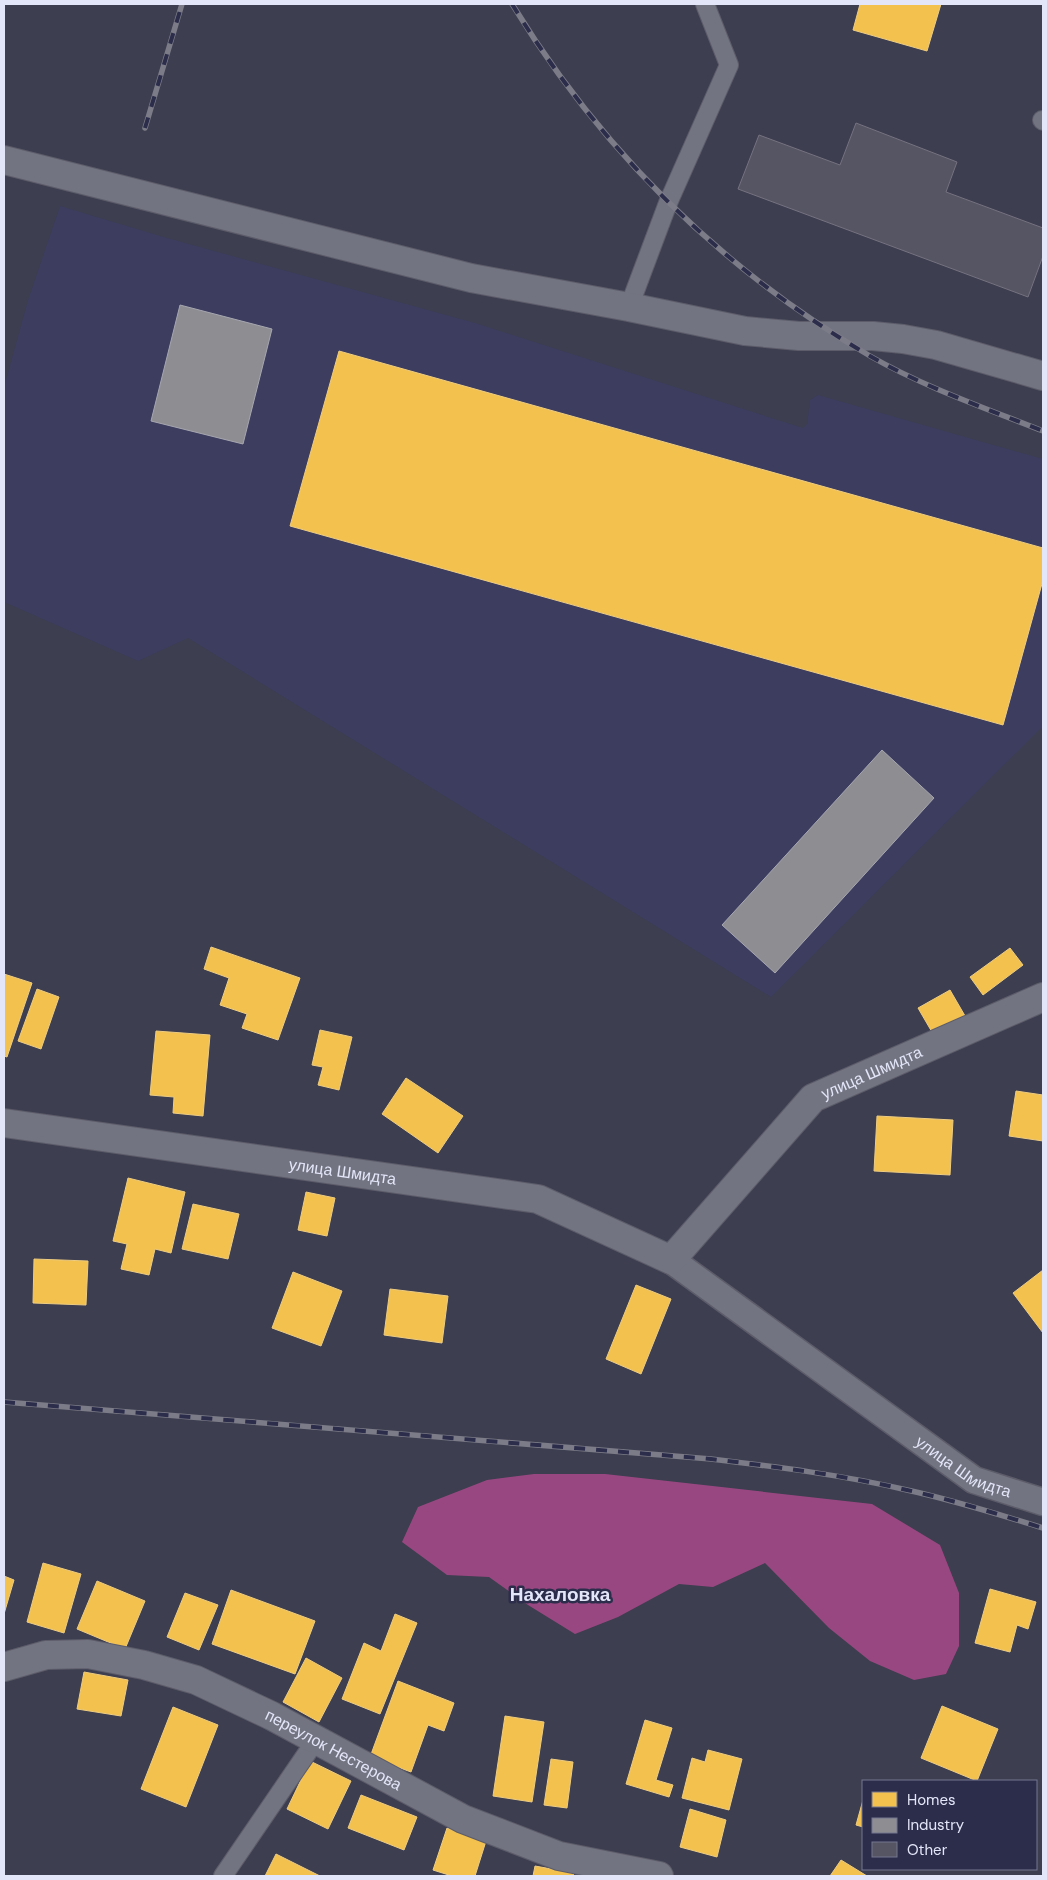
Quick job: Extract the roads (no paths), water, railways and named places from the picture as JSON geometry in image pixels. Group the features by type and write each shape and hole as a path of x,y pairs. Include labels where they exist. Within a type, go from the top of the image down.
{"street":[{"path":"4,160 472,278 629,307 745,332 799,336 903,338 936,345 1043,376"},
{"name":"улица Шмидта","path":"671,1260 814,1098 1043,997"},
{"name":"улица Шмидта","path":"4,1123 538,1199 671,1260 974,1480 1043,1502"},
{"name":"переулок Нестерова","path":"4,1667 46,1654 88,1654 144,1665 196,1680 237,1698 463,1820 559,1856 659,1876"}],"lane":[{"path":"629,307 668,203 729,65 705,4"},
{"path":"224,1876 316,1740"}],"railway":[{"path":"145,128 182,4"},
{"path":"512,4 547,58 585,109 626,157 669,202 715,245 764,285 816,322 870,356 912,378 1043,431"},
{"path":"4,1402 711,1459 859,1480 924,1494 1043,1528"}],"district":[{"name":"Нахаловка","path":"560,1594"}]}
